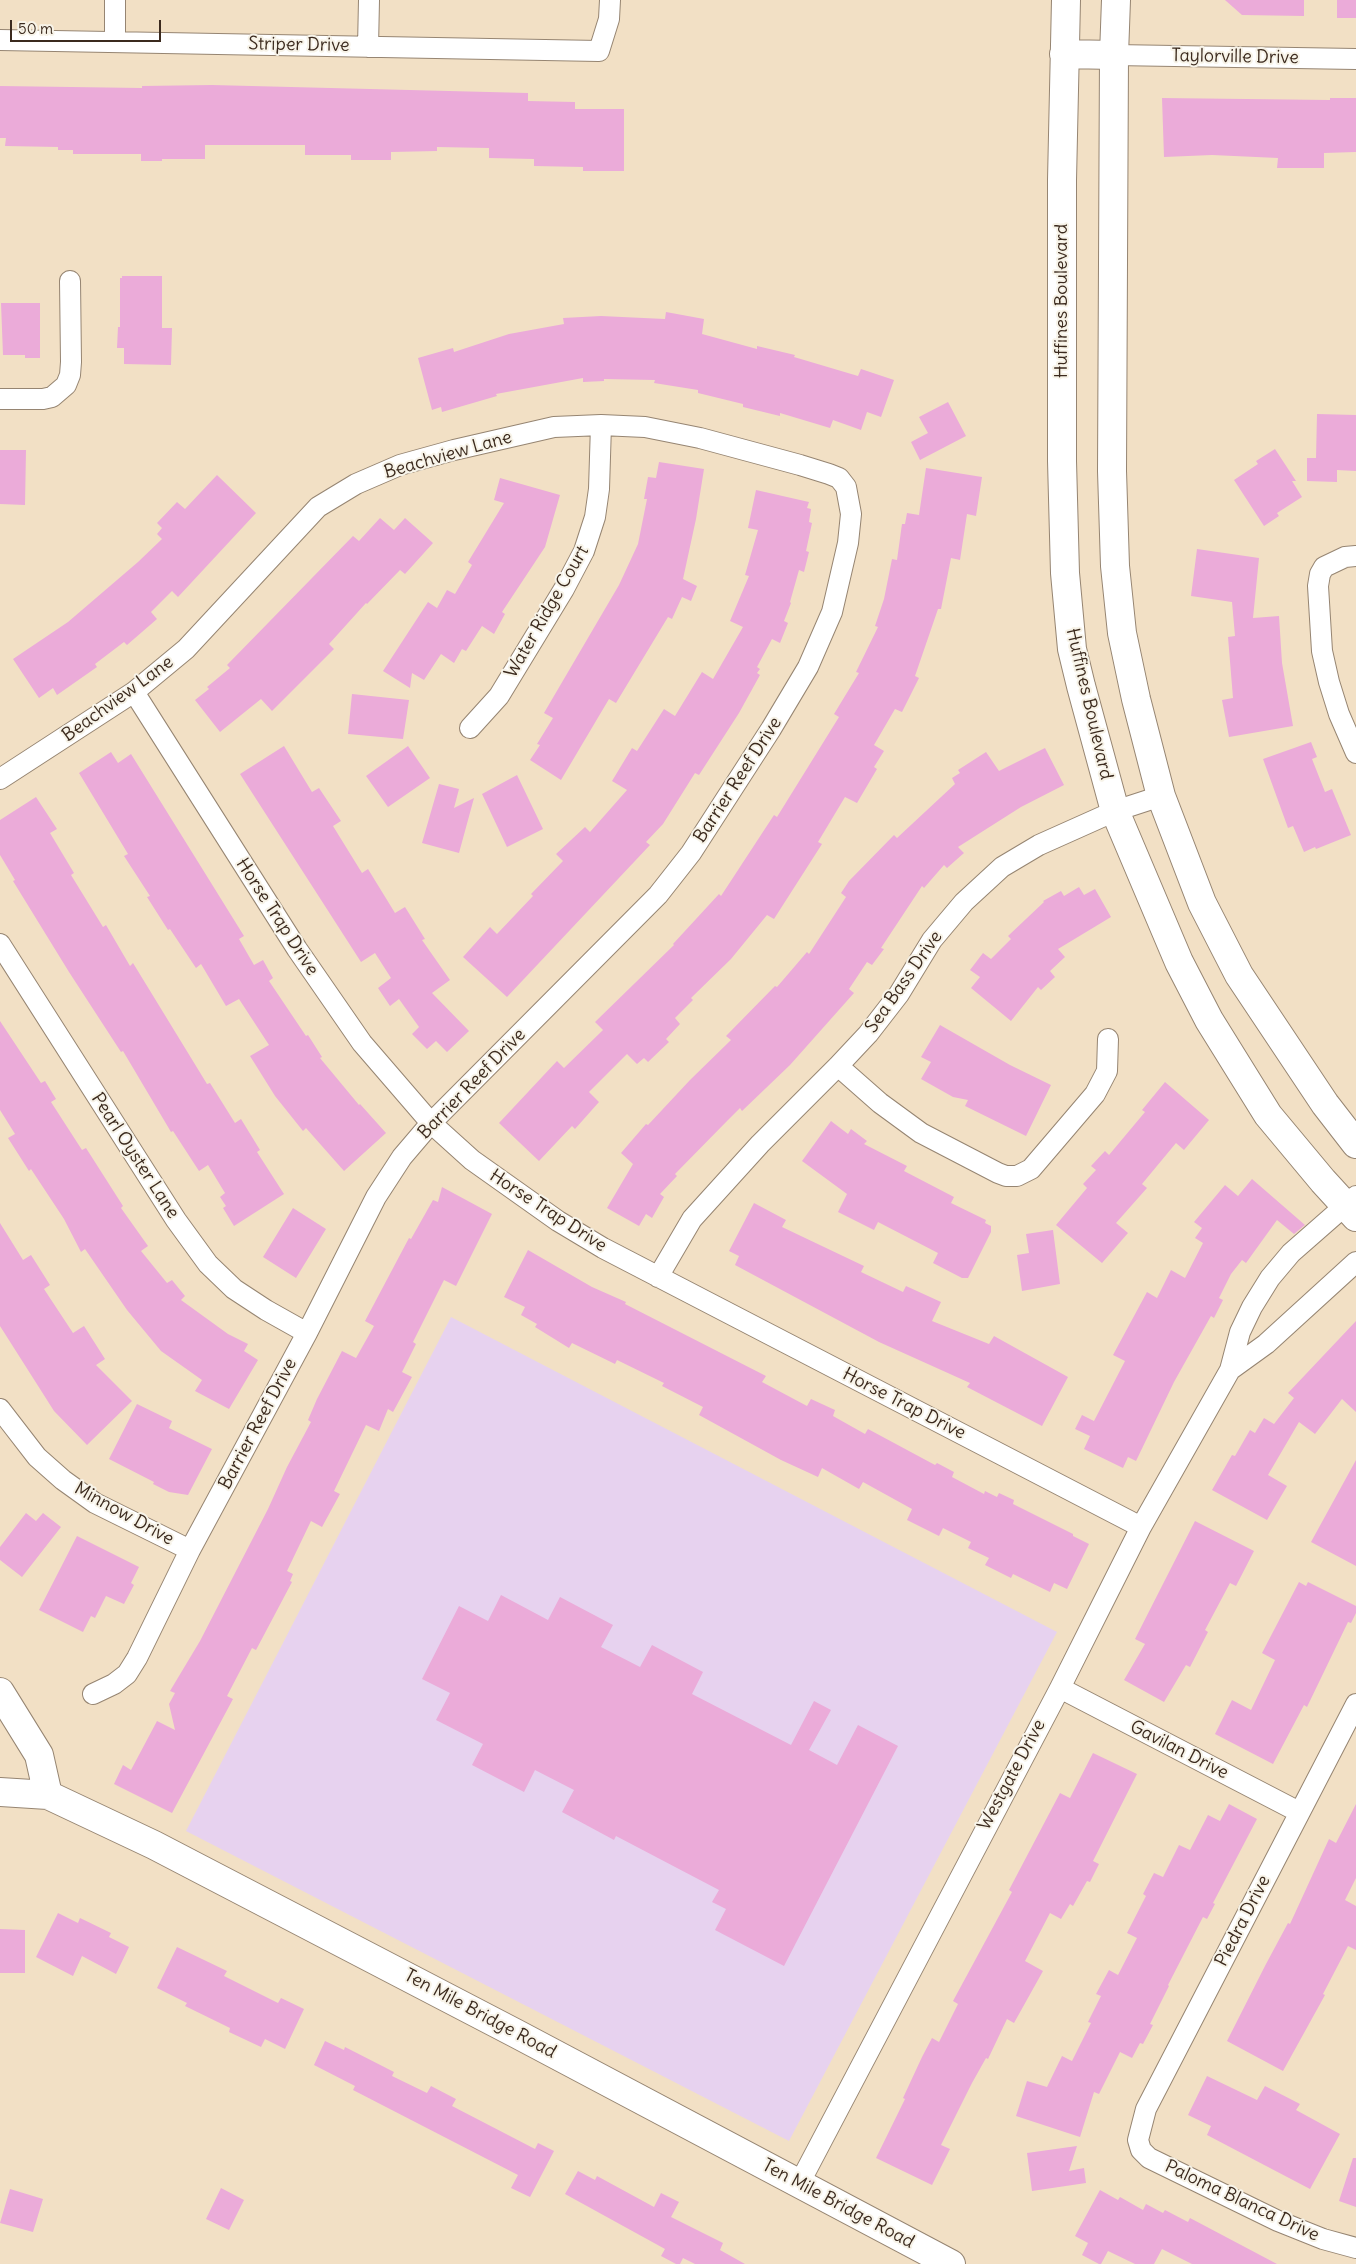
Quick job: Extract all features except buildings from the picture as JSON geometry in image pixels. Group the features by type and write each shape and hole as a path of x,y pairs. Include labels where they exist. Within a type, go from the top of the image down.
{"main road":[{"name":"Huffines Boulevard","path":"1066,0 1064,54 1062,461 1065,573 1072,649 1096,748 1115,811 1167,935 1209,1020 1268,1115 1323,1181 1353,1206"},
{"path":"1116,0 1114,55 1112,471 1114,566 1126,652 1161,796 1202,903 1239,975 1325,1104 1356,1144"},
{"path":"1064,54 1114,55"},
{"path":"0,1692 39,1755 48,1795"},
{"name":"Ten Mile Bridge Road","path":"0,1792 48,1795 250,1894 950,2264"}],"street":[{"path":"115,0 115,42"},
{"path":"368,46 369,0"},
{"name":"Striper Drive","path":"0,40 599,51 609,19 610,0"},
{"name":"Taylorville Drive","path":"1114,55 1356,59"},
{"path":"0,399 43,399 52,397 66,386 70,375 71,362 70,282"},
{"name":"Beachview Lane","path":"0,779 134,692 186,649 318,507 356,484 400,465 454,450 554,427 601,425 645,427 700,438 830,474 839,478 846,486"},
{"name":"Water Ridge Court","path":"470,728 499,696 564,589 584,551 595,517 598,499 601,425"},
{"name":"Barrier Reef Drive","path":"94,1694 114,1684 127,1674 137,1658 190,1550 307,1333 376,1197 402,1157 431,1123 658,895 691,853 808,667 832,612 848,542 851,514 846,486"},
{"path":"1356,556 1345,557 1324,567 1320,574 1318,586 1322,651 1329,682 1339,714 1356,753"},
{"name":"Horse Trap Drive","path":"134,692 334,1005 383,1069 431,1123 472,1160 558,1222 1141,1527"},
{"name":"Sea Bass Drive","path":"658,1276 692,1219 754,1151 868,1034 894,1001 932,940 964,902 1002,867 1031,850 1115,811 1161,796"},
{"name":"Pearl Oyster Lane","path":"0,944 176,1220 208,1264 234,1289 307,1333"},
{"path":"838,1066 880,1103 921,1132 998,1173 1006,1176 1017,1176 1031,1170 1095,1094 1107,1071 1108,1039"},
{"name":"Westgate Drive","path":"799,2184 1044,1714 1060,1688 1141,1527 1230,1370 1240,1332 1270,1278 1291,1253 1353,1206"},
{"name":"Westgate Drive","path":"1230,1370 1266,1344 1356,1262"},
{"name":"Minnow Drive","path":"0,1408 37,1457 63,1480 95,1503 190,1550"},
{"name":"Gavilan Drive","path":"1060,1688 1299,1812"},
{"name":"Piedra Drive","path":"1138,2140 1146,2109 1356,1704"},
{"name":"Paloma Blanca Drive","path":"1138,2140 1141,2150 1149,2158 1278,2220 1323,2239 1356,2248"}],"shaded area":[{"path":"451,1317 1057,1632 789,2141 186,1831"}]}
